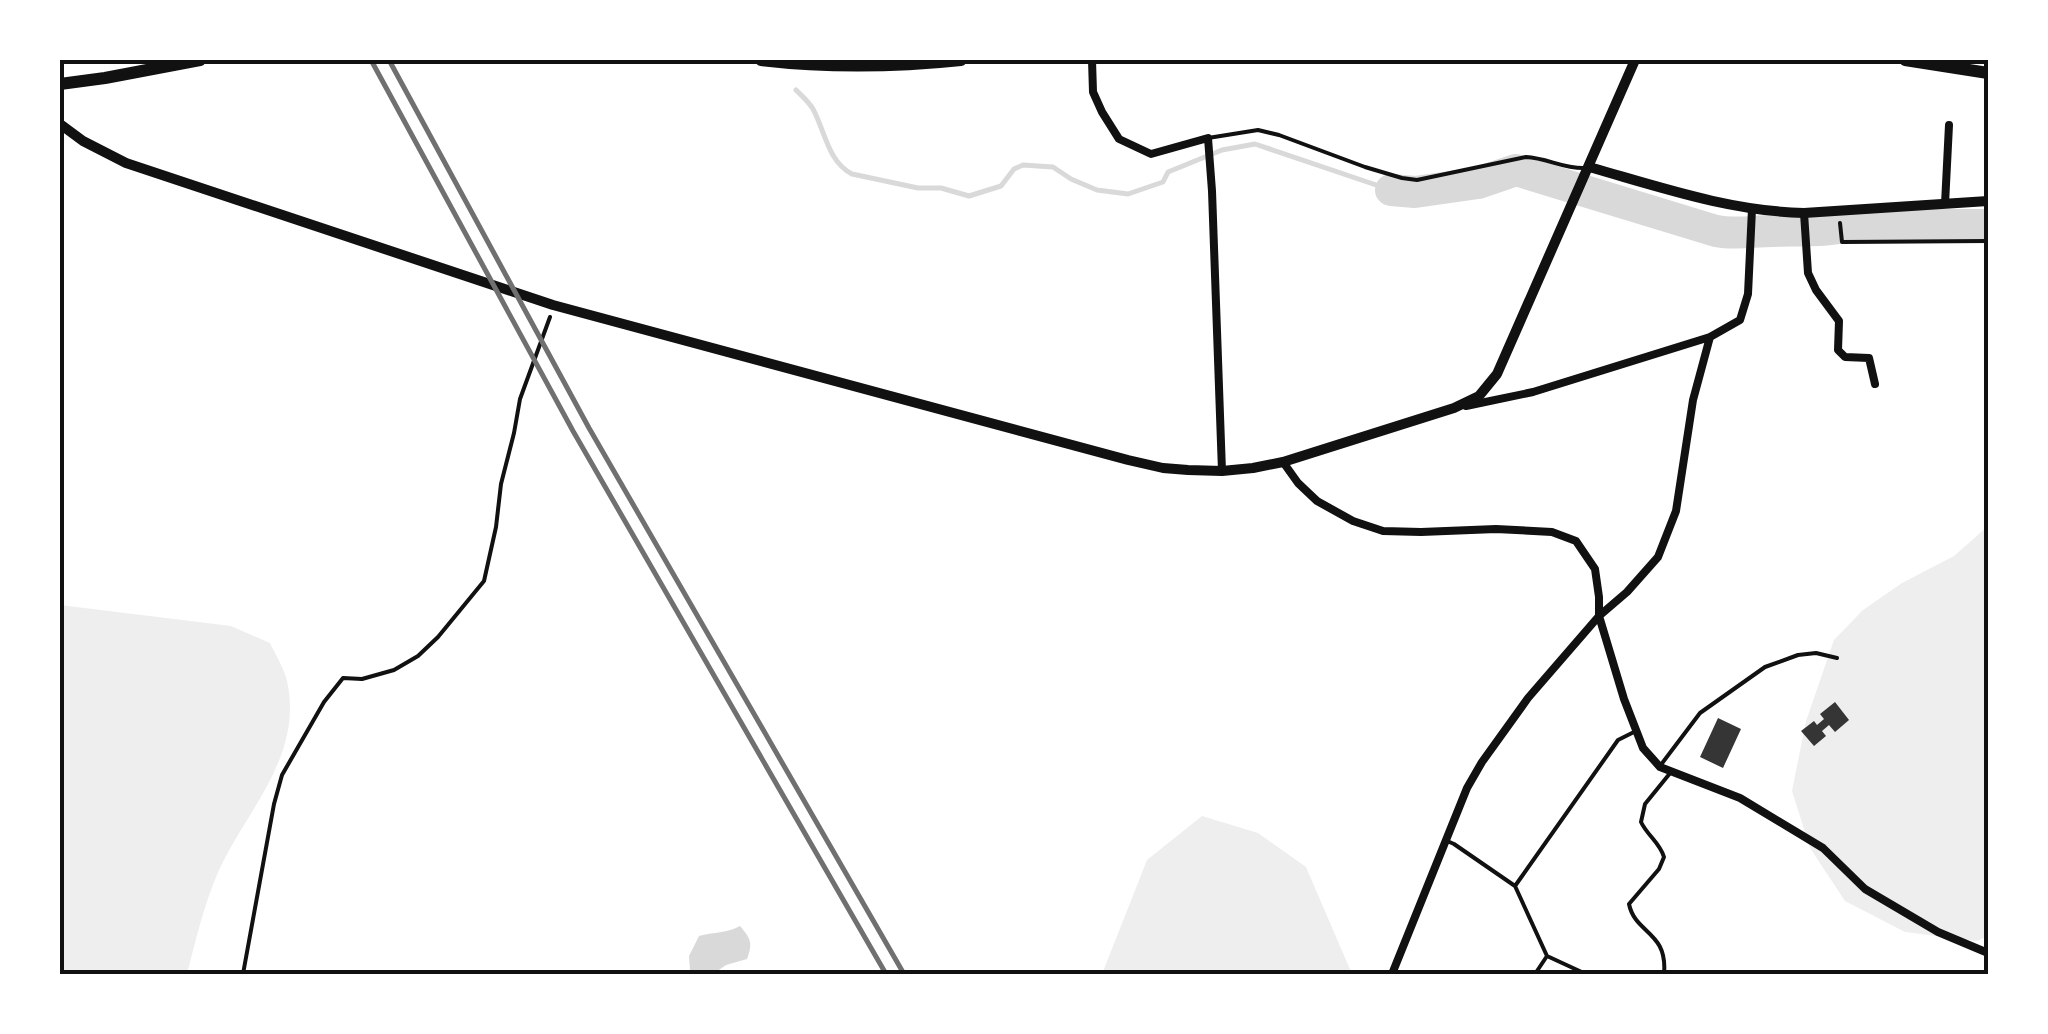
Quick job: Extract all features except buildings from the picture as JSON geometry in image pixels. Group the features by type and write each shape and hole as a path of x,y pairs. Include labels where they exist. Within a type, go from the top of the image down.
{"main road":[{"path":"60,84 200,60"},
{"path":"761,60 858,66 962,60"},
{"path":"1905,60 1950,63 1988,73"}],"street":[{"path":"1092,60 1093,92 1120,140 1151,154 1208,138 1222,471"},
{"path":"1454,408 1479,396 1496,374 1635,60"},
{"path":"60,124 126,163 553,305 1128,460 1163,468 1222,471 1283,462 1454,408 1534,392 1710,337 1740,320 1748,294 1752,209"},
{"path":"1945,204 1949,125"},
{"path":"1589,167 1752,209 1804,213 1988,201"},
{"path":"1804,213 1808,273 1839,322 1838,350 1844,357 1869,358 1875,384"},
{"path":"1392,974 1467,788 1482,762 1528,698 1599,616 1628,592 1658,557 1676,511 1693,400 1710,337"},
{"path":"1283,462 1317,501 1353,521 1383,530 1496,529 1552,532 1576,540 1595,569 1599,616 1636,730 1643,748 1660,766 1740,798 1823,848 1866,889 1938,932 1988,953"}],"lane":[{"path":"1208,138 1258,130 1278,134 1365,167 1417,180 1526,156 1572,168 1589,167"},
{"path":"1660,766 1700,713 1765,667 1798,654 1836,658"},
{"path":"1515,886 1618,740 1636,730"},
{"path":"1664,974 1661,944 1630,912 1629,904 1659,869 1664,857 1661,847 1647,835 1640,822 1646,804 1671,772"},
{"path":"1446,840 1515,886 1547,956 1586,974"},
{"path":"1535,974 1547,956"}],"path":[{"path":"1842,242 1988,241"},
{"path":"243,974 282,775 324,702 343,678 394,670 418,656 484,581 520,399 553,305"}],"shaded area":[{"path":"1988,526 1988,936 1977,941 1905,932 1845,901 1810,848 1792,791 1806,721 1834,640 1863,610 1902,583 1954,556"},
{"path":"60,605 231,626 270,643 285,675 290,710 281,755 219,870 187,974 60,974"},
{"path":"1202,816 1258,833 1306,867 1352,974 1102,974 1147,860"},
{"path":"740,926 750,941 747,959 713,974 687,974 689,956 699,936"}],"waterway":[{"path":"796,90 813,109 832,154 844,169 918,188 941,188 969,196 1001,186 1014,169 1023,165 1053,167 1097,190 1128,194 1163,182 1168,172 1222,150 1255,144 1391,190"},
{"path":"1391,190 1415,192 1478,183 1516,170 1723,232 1824,230 1854,225 1988,225"}],"railway":[{"path":"371,60 573,431 886,974"},
{"path":"389,60 589,428 904,974"}]}
